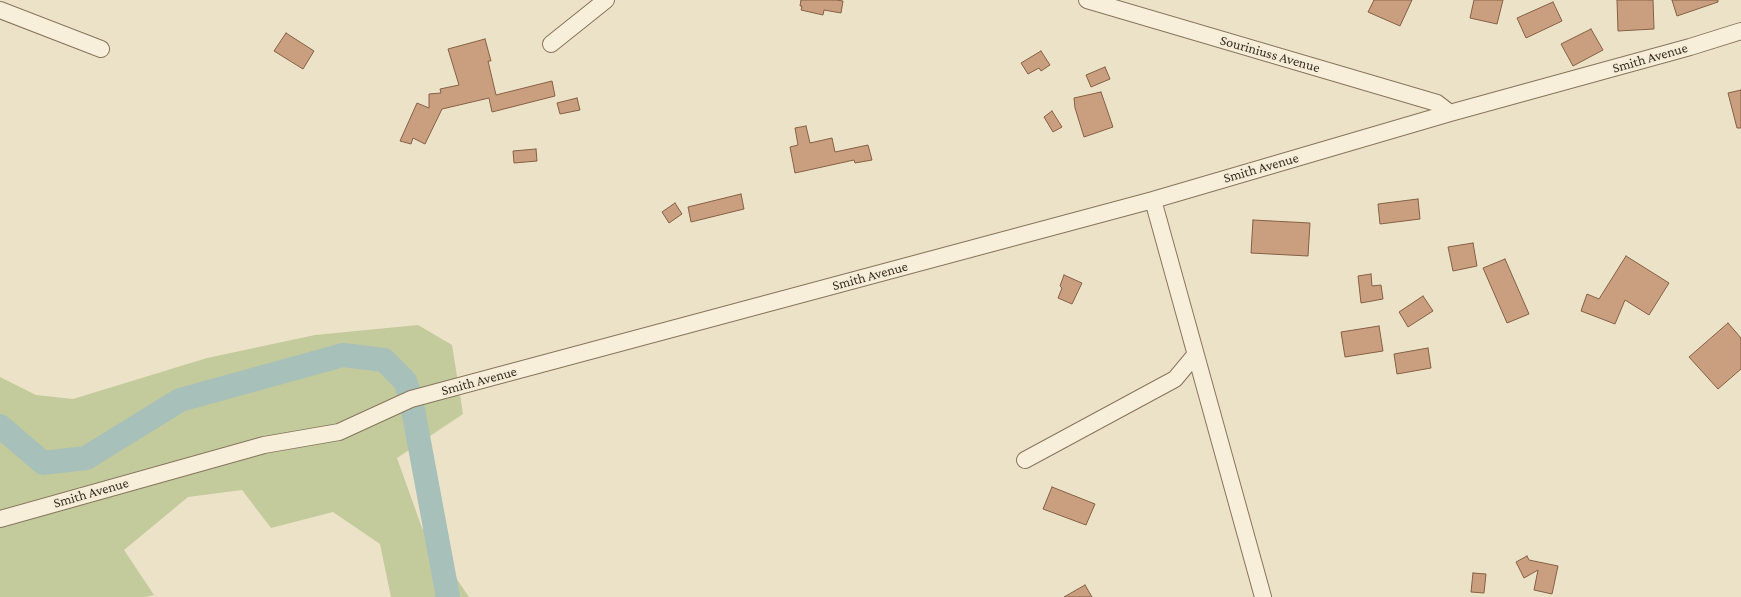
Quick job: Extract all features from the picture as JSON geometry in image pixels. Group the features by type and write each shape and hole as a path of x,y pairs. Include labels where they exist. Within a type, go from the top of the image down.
{"street":[{"path":"551,44 606,0"},
{"name":"Souriniuss Avenue","path":"1087,0 1437,103 1450,114"},
{"path":"0,10 101,49"},
{"name":"Smith Avenue","path":"0,519 264,445 338,432 411,399 1152,200 1450,114 1690,48 1741,31"},
{"path":"1152,200 1263,597"},
{"path":"1025,460 1175,379 1195,355"}],"green space":[{"path":"418,325 452,345 463,414 397,458 422,528 469,597 391,597 380,544 333,512 271,528 242,490 188,497 124,550 154,595 145,597 0,597 0,377 36,395 73,399 207,358 315,335"}],"building":[{"path":"801,0 843,1 841,13 824,10 823,15 801,10"},
{"path":"1374,0 1412,0 1400,26 1368,12"},
{"path":"1474,0 1503,0 1497,24 1470,18"},
{"path":"1617,0 1653,0 1654,29 1618,31"},
{"path":"1672,0 1718,0 1718,2 1677,16"},
{"path":"1553,2 1562,21 1526,38 1517,18"},
{"path":"1591,29 1603,50 1573,66 1561,44"},
{"path":"286,33 314,51 303,69 274,51"},
{"path":"485,39 491,61 488,61 496,95 552,81 555,96 492,112 489,98 442,109 425,144 413,138 411,144 400,141 417,103 429,108 429,94 441,93 440,89 459,85 448,49"},
{"path":"1041,51 1050,65 1041,71 1039,68 1028,74 1021,63"},
{"path":"1105,67 1110,79 1091,87 1086,75"},
{"path":"1741,90 1741,128 1737,128 1728,93"},
{"path":"1101,92 1113,127 1084,137 1075,108 1074,98"},
{"path":"577,98 580,110 560,114 557,103"},
{"path":"1052,111 1062,127 1053,132 1044,117"},
{"path":"806,126 810,143 832,138 835,152 868,145 872,160 855,163 854,160 795,173 790,147 798,145 795,128"},
{"path":"536,149 537,161 514,163 513,151"},
{"path":"741,194 744,209 691,222 688,207"},
{"path":"1418,199 1420,219 1380,224 1378,204"},
{"path":"675,203 682,214 669,223 662,212"},
{"path":"1253,220 1310,223 1308,256 1251,253"},
{"path":"1473,243 1477,266 1453,271 1448,247"},
{"path":"1626,256 1669,283 1649,315 1625,300 1615,324 1581,311 1587,294 1599,299"},
{"path":"1505,259 1529,314 1507,323 1483,268"},
{"path":"1371,274 1372,286 1381,285 1383,299 1361,303 1358,276"},
{"path":"1064,275 1082,283 1072,304 1058,298"},
{"path":"1423,296 1433,311 1408,327 1399,312"},
{"path":"1728,323 1741,338 1741,369 1718,389 1689,357"},
{"path":"1379,326 1383,351 1345,357 1341,332"},
{"path":"1428,348 1431,368 1397,374 1394,354"},
{"path":"1052,487 1095,504 1086,525 1043,509"},
{"path":"1527,556 1529,560 1558,566 1552,594 1534,590 1538,570 1524,578 1516,562"},
{"path":"1473,573 1486,574 1484,593 1471,592"},
{"path":"1085,585 1092,597 1064,597"}],"waterway":[{"path":"0,426 43,463 86,458 180,400 343,355 384,360 405,381 411,399 448,597"}]}
